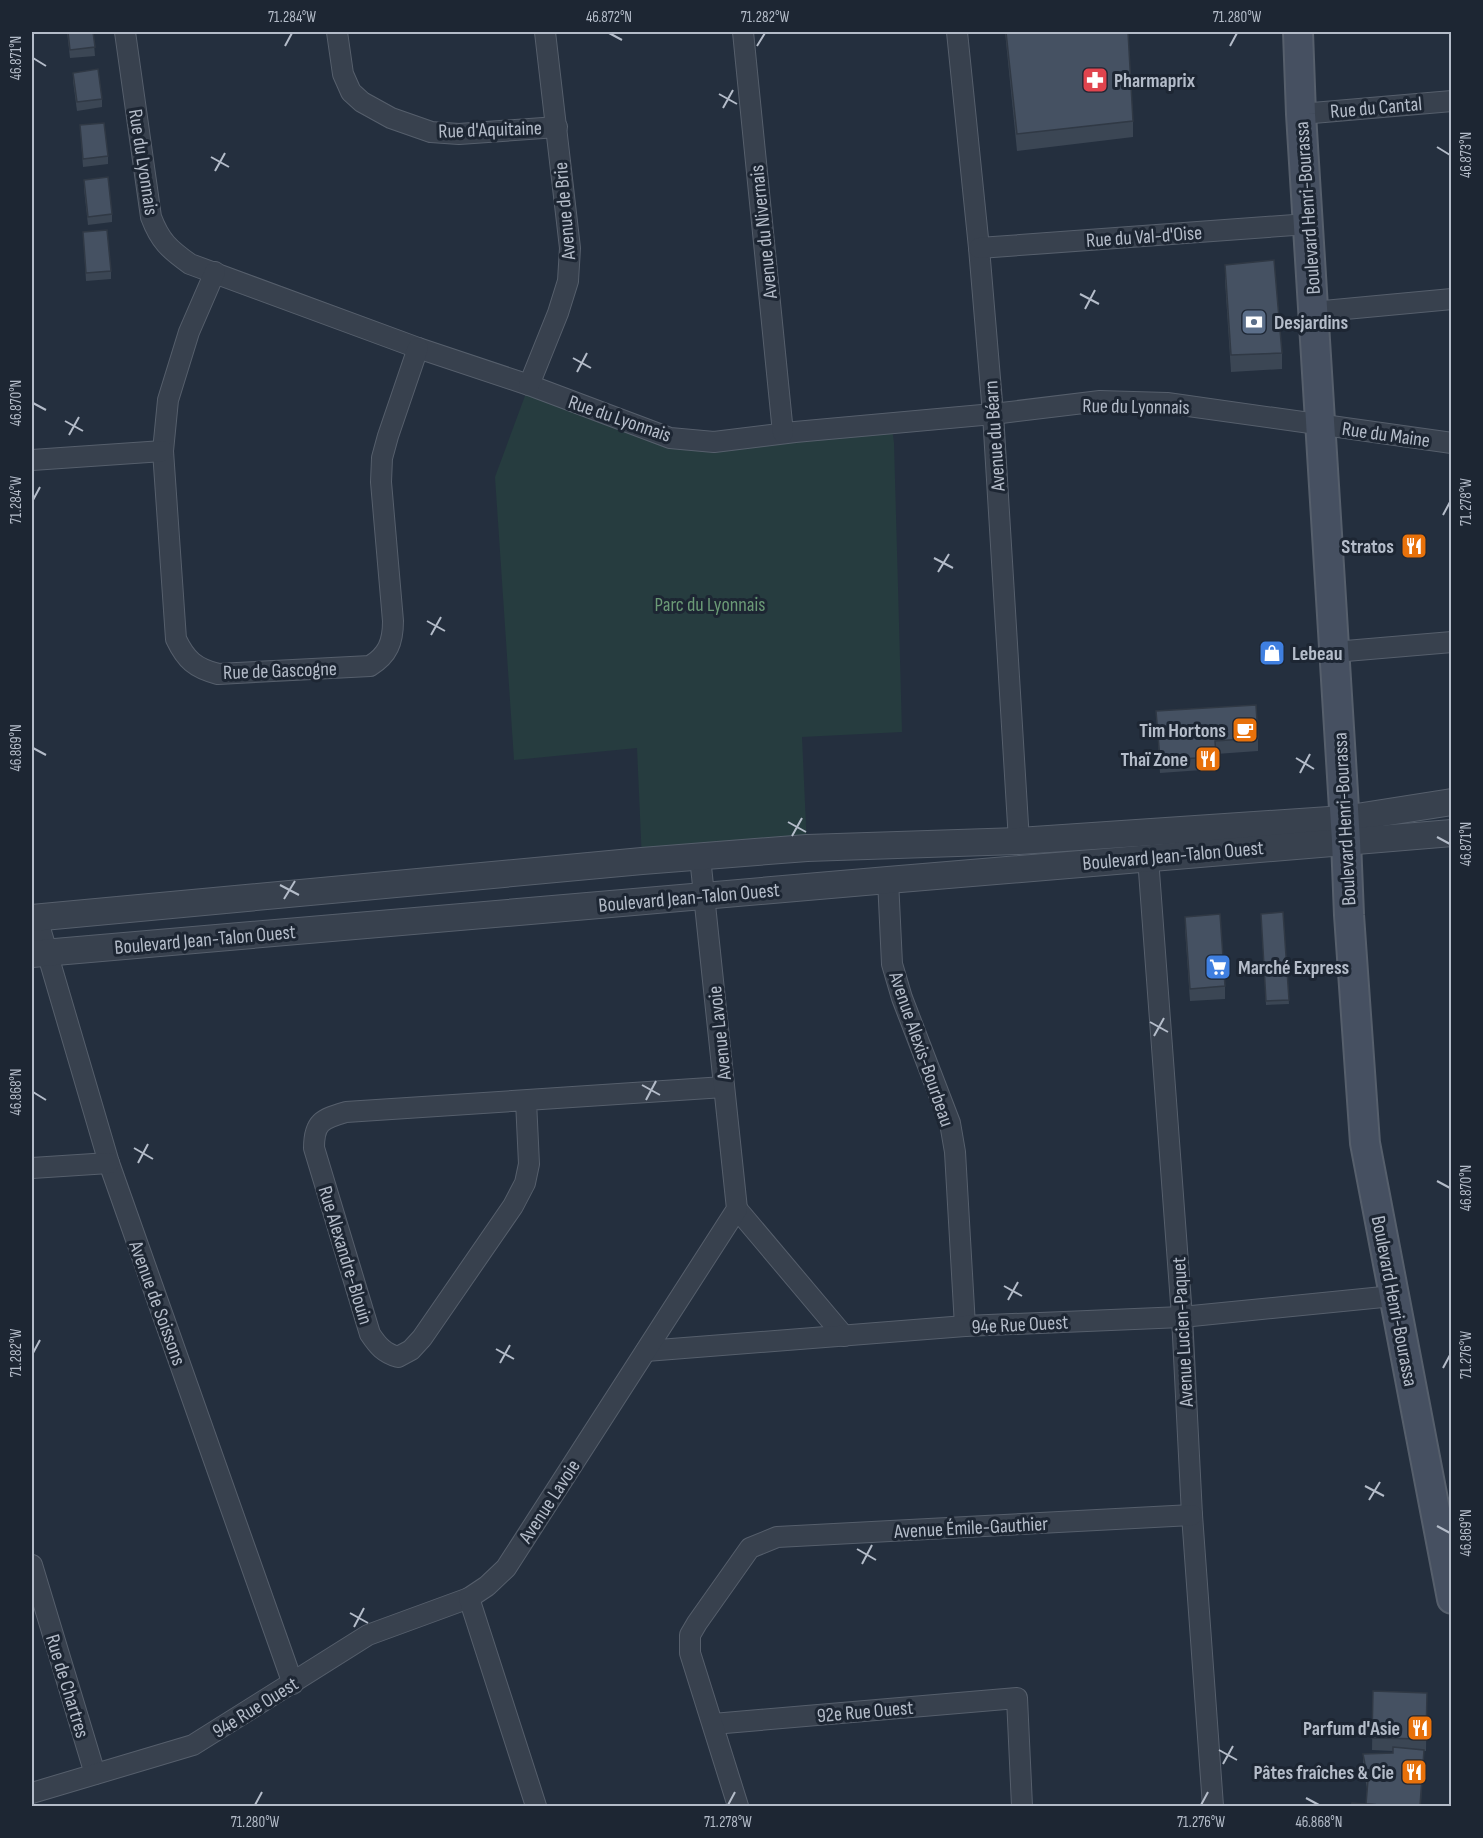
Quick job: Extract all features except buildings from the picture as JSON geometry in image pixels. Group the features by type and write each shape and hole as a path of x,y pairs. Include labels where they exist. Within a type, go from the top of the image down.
{"main road":[{"name":"Boulevard Henri-Bourassa","path":"1298,32 1349,915 1365,1143 1452,1599"}],"street":[{"name":"Rue du Lyonnais","path":"125,32 151,217 158,236 170,251 190,264 670,438 714,442 891,421 993,414 1101,401 1167,403 1320,425"},
{"name":"Rue d'Aquitaine","path":"338,32 344,74 351,92 362,102 391,118 431,132 459,134 557,127"},
{"name":"Avenue de Brie","path":"529,385 558,313 568,281 570,248 545,32"},
{"name":"Avenue du Nivernais","path":"743,32 783,433"},
{"name":"Avenue du Béarn","path":"957,32 993,414 1019,841"},
{"name":"Rue du Cantal","path":"1301,114 1452,101"},
{"name":"Rue du Val-d'Oise","path":"979,248 1308,224"},
{"name":"Rue de Gascogne","path":"215,272 189,332 168,400 163,451 176,639 183,653 203,670 218,674 370,666 381,659 389,648 393,636 381,482 382,458 418,348"},
{"path":"1313,312 1452,298"},
{"name":"Rue du Maine","path":"1320,425 1452,444"},
{"path":"32,460 163,451"},
{"path":"1335,652 1452,642"},
{"path":"1345,830 1452,802"},
{"path":"1345,830 1452,833"},
{"name":"Boulevard Jean-Talon Ouest","path":"34,918 807,848 1345,830"},
{"name":"Boulevard Jean-Talon Ouest","path":"40,954 1148,858 1345,830"},
{"name":"Avenue Lavoie","path":"468,1598 487,1586 506,1568 737,1209 700,857"},
{"name":"Avenue Lucien-Paquet","path":"1148,858 1182,1317 1192,1515 1213,1806"},
{"name":"Avenue Alexis-Bourbeau","path":"888,880 892,964 902,998 950,1123 955,1152 965,1326"},
{"name":"Avenue de Soissons","path":"34,918 40,954 109,1163 293,1684"},
{"name":"Rue Alexandre-Blouin","path":"526,1101 529,1164 525,1183 513,1206 422,1338 411,1350 398,1357 386,1353 370,1334 314,1148 314,1135 318,1124 346,1112 724,1087"},
{"path":"32,1168 109,1163"},
{"path":"737,1209 844,1336"},
{"name":"94e Rue Ouest","path":"646,1351 965,1326 1182,1317 1393,1296"},
{"name":"Avenue Émile-Gauthier","path":"738,1806 690,1653 690,1635 750,1548 777,1537 1192,1515"},
{"name":"Rue de Chartres","path":"32,1565 95,1774"},
{"path":"468,1598 536,1806"},
{"name":"94e Rue Ouest","path":"32,1793 193,1745 368,1635 468,1598"},
{"name":"92e Rue Ouest","path":"713,1724 1017,1698 1022,1806"}],"green space":[{"name":"Parc du Lyonnais","path":"529,385 670,438 891,421 894,443 902,732 802,737 807,848 642,861 637,748 514,760 495,477"}],"place":[{"name":"Pharmaprix","path":"1095,80"},
{"name":"Desjardins","path":"1254,322"},
{"name":"Stratos","path":"1414,546"},
{"name":"Lebeau","path":"1272,653"},
{"name":"Tim Hortons","path":"1245,730"},
{"name":"Thaï Zone","path":"1208,759"},
{"name":"Marché Express","path":"1218,967"},
{"name":"Parfum d'Asie","path":"1420,1728"},
{"name":"Pâtes fraîches & Cie","path":"1414,1772"}]}
